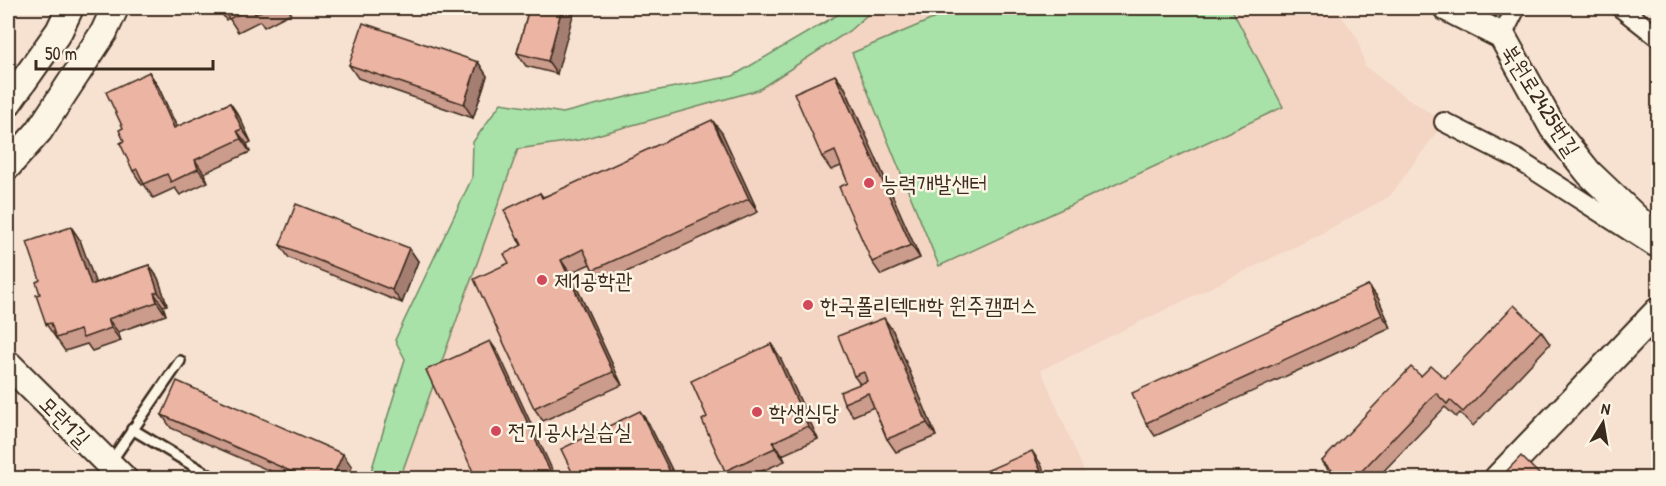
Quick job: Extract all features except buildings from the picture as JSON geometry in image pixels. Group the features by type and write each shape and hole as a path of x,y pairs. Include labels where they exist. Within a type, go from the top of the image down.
{"street":[{"path":"8,103 60,31 70,8"},
{"path":"8,166 39,131 105,32 115,8"},
{"path":"1452,11 1502,36 1516,8"},
{"path":"1621,8 1659,37"},
{"name":"북원로2425번길","path":"1502,36 1553,128 1589,174 1659,239"},
{"path":"1444,122 1517,159 1659,250"},
{"path":"1498,478 1659,311"},
{"name":"모란1길","path":"8,364 116,472"}],"lane":[{"path":"1452,11 1508,8"},
{"path":"116,472 132,429 180,361"},
{"path":"132,429 214,478"}],"shaded area":[{"name":"한국폴리텍대학 원주캠퍼스","path":"873,8 1335,8 1358,39 1365,66 1395,90 1444,122 1390,196 1311,239 1041,370 1087,478 383,478 503,116 589,120 740,91"}],"green space":[{"path":"849,8 875,8 849,31 758,90 579,140 518,149 400,478 369,478 405,359 395,340 472,178 473,142 501,103 563,113 638,94 733,76"},
{"path":"959,8 1231,8 1283,107 939,266 852,53"}],"place":[{"name":"능력개발샌터","path":"869,183"},
{"name":"제1공학관","path":"542,280"},
{"name":"한국폴리텍대학 원주캠퍼스","path":"808,305"},
{"name":"학생식당","path":"757,412"},
{"name":"전기공사실습실","path":"496,431"}]}
